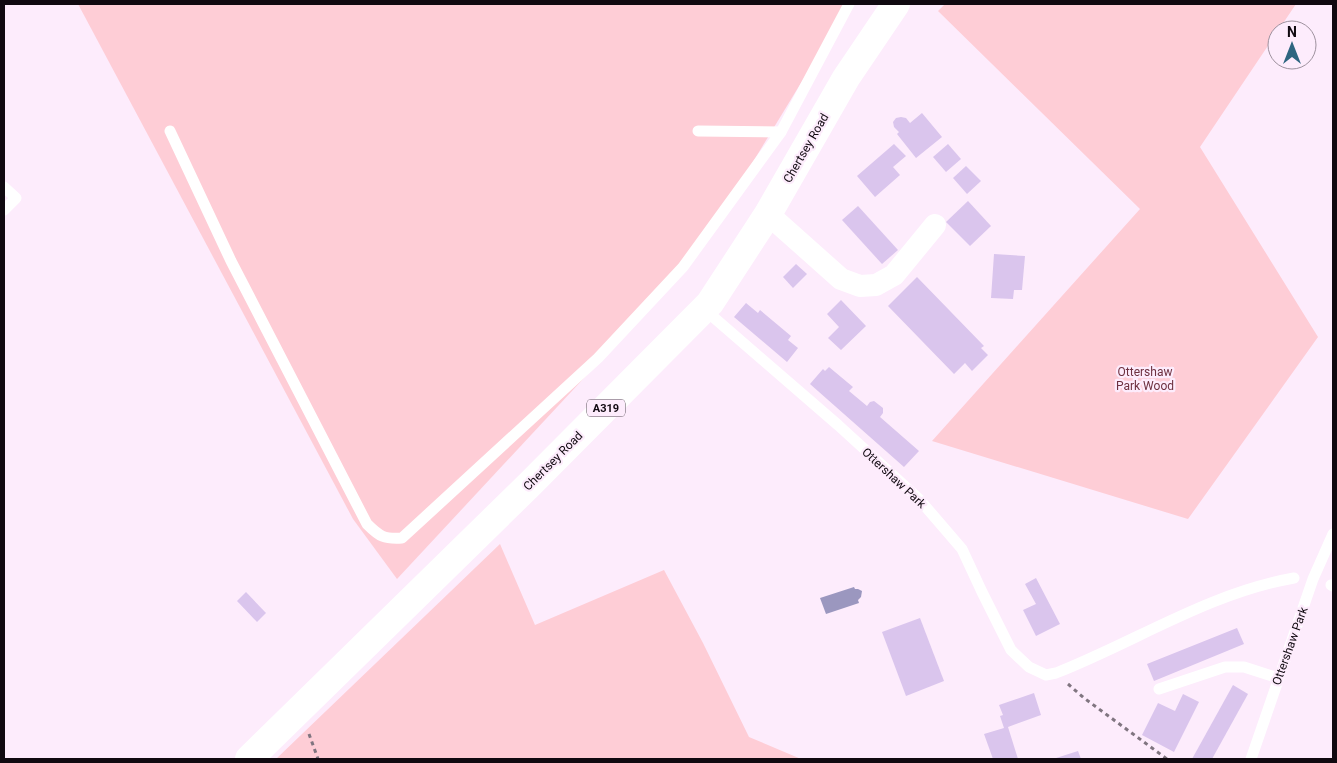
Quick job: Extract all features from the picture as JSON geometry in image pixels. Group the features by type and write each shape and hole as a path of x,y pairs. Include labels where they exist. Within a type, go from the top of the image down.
{"main road":[{"name":"Chertsey Road","path":"249,759 530,484 710,303 768,214 846,78 896,4"}],"street":[{"path":"768,214 841,279 860,286 876,285 894,275 935,226"}],"lane":[{"path":"170,131 231,261 367,524 378,535 388,539 402,538 598,358 683,266 781,132 849,4"},
{"path":"698,131 781,132"},
{"path":"4,187 16,198 4,210"},
{"name":"Ottershaw Park","path":"704,309 838,425 919,499 962,549 1011,650 1029,667 1046,675 1068,668 1182,615 1238,592 1294,578"},
{"name":"Ottershaw Park","path":"1251,759 1306,598 1333,534"},
{"path":"1159,689 1225,667 1244,667 1278,678"}],"path":[{"path":"1066,682 1084,698 1167,759"}],"green space":[{"path":"78,4 849,4 692,262 397,579 353,519"},
{"name":"Ottershaw Park Wood","path":"945,4 1296,4 1285,20 1267,20 1267,47 1200,147 1318,337 1188,519 932,441 1140,209 938,11"},
{"path":"500,544 535,625 664,570 703,643 749,737 801,759 276,759"}],"shaded area":[{"path":"854,587 862,591 861,597 858,600 859,603 826,614 820,598"}],"building":[{"path":"922,113 942,137 916,158 897,134 899,132 894,127 893,122 896,118 901,117 906,118 910,123"},
{"path":"894,144 906,156 893,167 900,175 875,197 857,176"},
{"path":"948,144 961,159 946,172 933,157"},
{"path":"966,166 981,181 967,194 953,178"},
{"path":"968,201 991,226 970,246 946,222"},
{"path":"858,206 898,250 882,264 842,220"},
{"path":"994,254 1025,256 1022,290 1014,290 1013,299 991,298"},
{"path":"796,264 807,274 793,288 783,277"},
{"path":"917,277 984,346 981,348 988,355 972,371 965,363 954,374 888,306"},
{"path":"841,300 866,326 841,350 828,338 839,327 827,314"},
{"path":"746,303 758,313 760,310 791,336 788,340 798,348 787,362 734,317"},
{"path":"829,367 853,387 849,391 867,406 870,402 874,401 883,408 883,413 880,417 919,451 904,467 810,384 823,369 825,371"},
{"path":"1036,578 1060,624 1036,636 1023,610 1036,604 1025,584"},
{"path":"246,592 266,613 257,622 237,601"},
{"path":"920,618 944,681 906,696 882,632"},
{"path":"1237,628 1244,644 1154,681 1147,664"},
{"path":"1233,685 1248,694 1212,759 1192,759"},
{"path":"1034,693 1041,715 1008,727 1018,759 993,759 984,734 1004,728 1000,716 1003,715 999,705"},
{"path":"1183,694 1199,702 1174,752 1142,735 1158,703 1175,711"},
{"path":"1078,751 1081,759 1053,759"}]}
